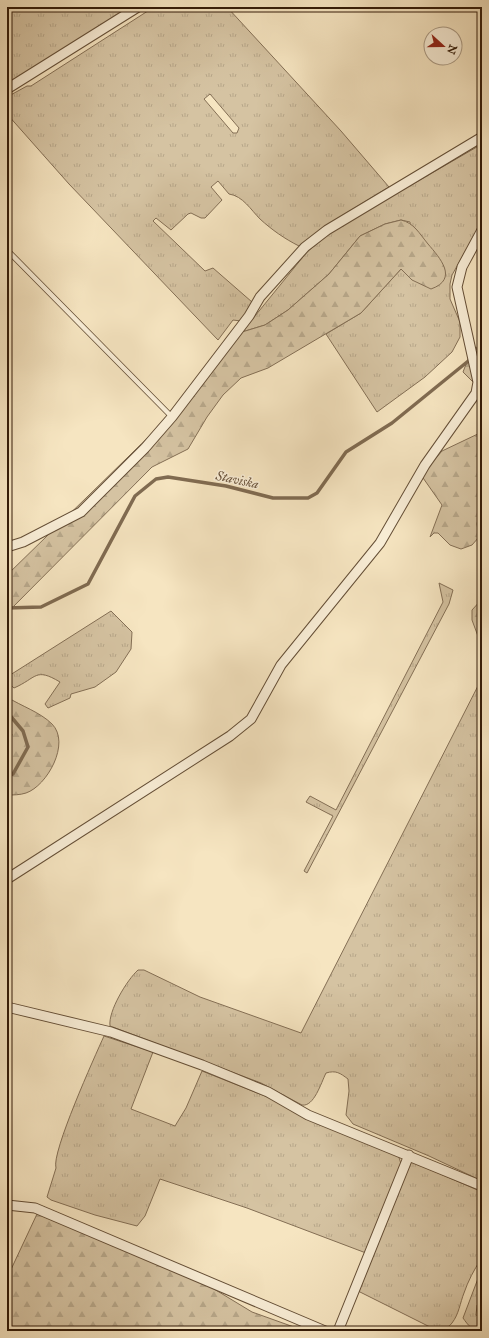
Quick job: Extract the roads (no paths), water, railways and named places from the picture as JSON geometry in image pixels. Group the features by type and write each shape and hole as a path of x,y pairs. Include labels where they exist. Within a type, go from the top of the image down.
{"street":[{"path":"7,90 138,7"},
{"path":"7,547 23,542 81,512 145,448 172,417 249,316 260,297 305,247 327,230 482,137"},
{"path":"7,879 230,736 251,719 281,665 380,543 424,465 473,400 476,393 478,382 457,287 462,267 482,230"},
{"path":"473,400 482,404"},
{"path":"7,1007 111,1032 202,1065 268,1092 308,1115 482,1186"},
{"path":"338,1331 409,1155"},
{"path":"7,1205 35,1208 325,1331"}],"lane":[{"path":"7,250 172,417"}],"waterway":[{"name":"Staviska","path":"478,348 482,346"},
{"name":"Staviska","path":"7,608 41,607 88,584 135,496 156,479 168,477 226,486 273,498 308,498 317,493 346,452 392,423 472,358"},
{"name":"Staviska","path":"7,712 23,731 28,747 13,774 7,777"}]}
